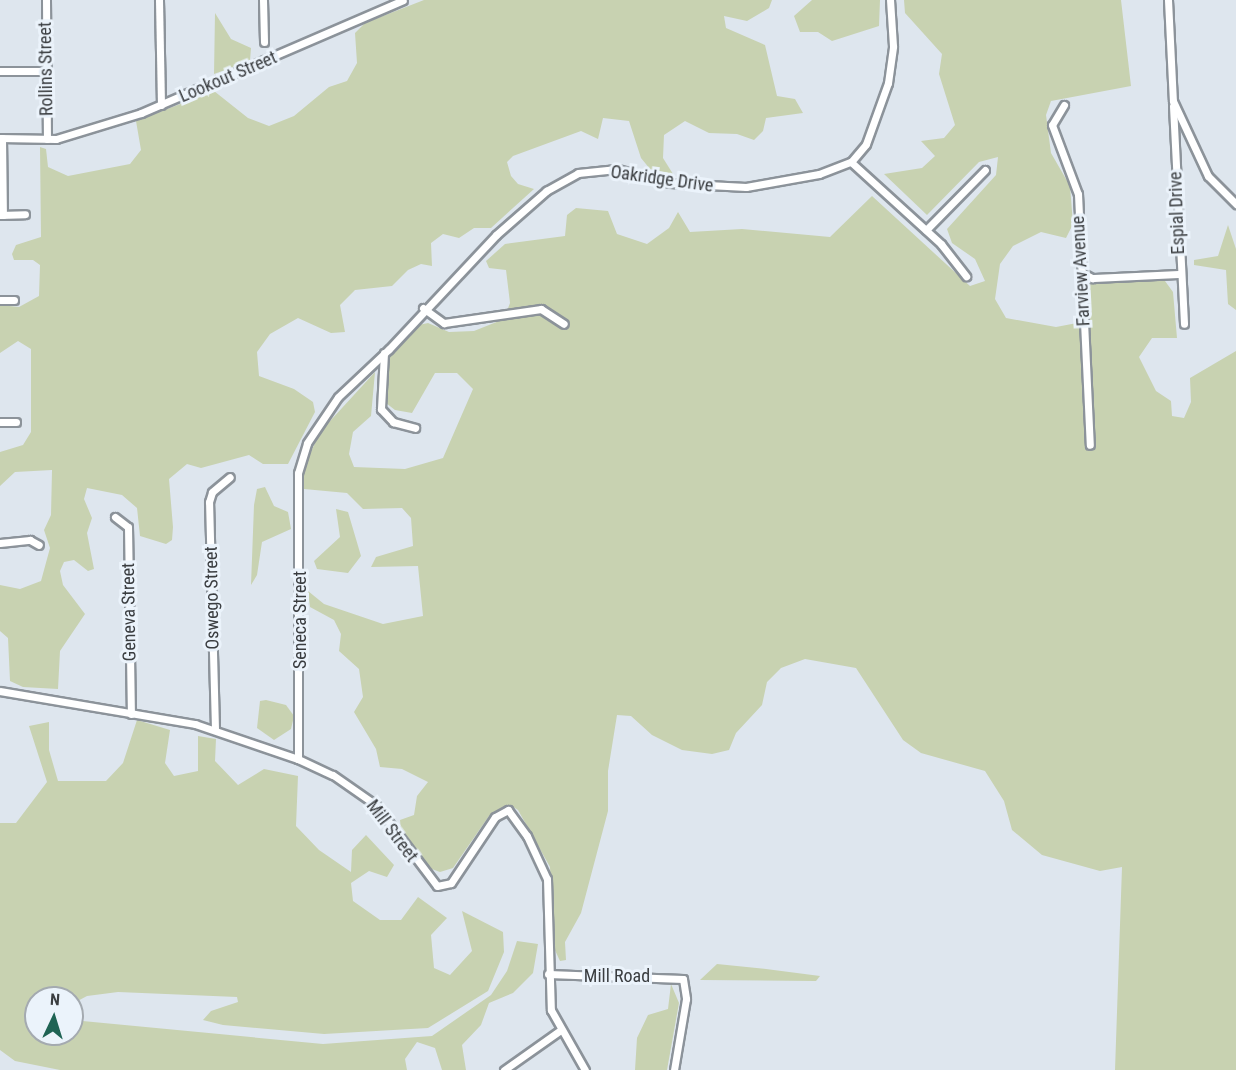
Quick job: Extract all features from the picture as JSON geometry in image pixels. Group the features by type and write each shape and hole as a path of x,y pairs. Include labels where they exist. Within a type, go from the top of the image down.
{"street":[{"name":"Rollins Street","path":"46,0 47,139"},
{"path":"159,0 161,105"},
{"path":"263,0 264,42"},
{"name":"Lookout Street","path":"1,138 47,139 161,105 403,0"},
{"path":"890,0 893,46 888,83 866,144 851,162 926,230 966,276"},
{"name":"Espial Drive","path":"1168,0 1184,324"},
{"path":"0,72 46,71"},
{"path":"1173,101 1208,176 1236,204"},
{"name":"Farview Avenue","path":"1064,105 1052,125 1078,194 1090,445"},
{"path":"1,138 1,215 25,214"},
{"name":"Oakridge Drive","path":"298,481 302,454 322,418 338,397 384,353 423,308 496,235 546,192 578,173 617,169 670,183 746,187 819,174 851,162"},
{"path":"926,230 985,170"},
{"path":"1081,272 1092,278 1180,274"},
{"path":"0,300 14,300"},
{"path":"423,308 444,323 541,309 564,324"},
{"path":"384,353 381,409 393,422 415,428"},
{"path":"0,423 16,422"},
{"name":"Oswego Street","path":"215,729 209,502 212,492 230,477"},
{"name":"Seneca Street","path":"298,481 298,759"},
{"name":"Geneva Street","path":"115,517 128,527 131,714"},
{"path":"0,543 30,540 39,545"},
{"name":"Mill Street","path":"0,691 215,729 298,759 333,775 376,805 437,886 449,884 458,875 495,817 508,810 527,836 547,879 548,974"},
{"path":"548,974 551,1010 560,1031 585,1070"},
{"name":"Mill Road","path":"548,974 669,976 685,981 674,1070"},
{"path":"504,1070 560,1031"}],"green space":[{"path":"424,0 772,0 769,8 747,21 724,16 726,28 765,45 777,96 795,99 803,113 766,118 763,131 754,140 737,134 709,133 685,121 664,135 663,158 673,174 650,169 641,158 629,121 603,118 598,139 581,131 513,156 507,162 511,176 518,184 534,189 491,228 474,228 459,238 443,234 431,243 432,266 421,264 408,270 392,286 355,290 340,305 345,332 331,333 298,318 270,334 257,352 259,376 294,389 313,402 315,412 288,464 263,464 249,455 201,468 187,464 169,479 173,527 172,540 166,544 140,536 137,508 122,495 87,488 84,499 92,518 87,533 94,569 88,571 74,560 64,562 60,571 63,585 85,614 60,651 58,689 23,687 10,681 8,638 0,631 0,585 20,589 41,581 50,548 44,530 51,515 52,470 15,472 0,486 0,452 23,445 31,432 31,349 18,341 0,353 0,305 19,307 39,296 40,265 33,260 14,260 12,254 16,245 41,237 40,147 46,149 48,167 68,176 130,164 141,150 136,121 214,91 248,118 269,126 294,116 329,87 347,81 357,63 355,33 365,23"},
{"path":"812,0 880,0 879,26 832,41 818,32 800,32 794,16"},
{"path":"904,0 1121,0 1131,86 1051,101 1046,115 1051,153 1070,186 1073,224 1066,238 1041,232 1013,246 1000,264 995,299 1006,318 1056,327 1077,323 1089,315 1088,285 1094,281 1165,281 1173,292 1177,338 1152,338 1139,357 1156,391 1171,401 1172,416 1184,418 1191,402 1190,378 1236,351 1236,1070 1115,1070 1122,867 1100,871 1042,855 1012,830 1004,801 985,771 921,753 903,740 856,668 805,659 781,668 767,682 762,705 736,733 729,750 712,754 682,750 652,735 631,716 617,715 608,771 608,811 581,913 565,942 566,960 560,961 554,948 550,867 518,810 510,805 489,816 453,868 440,872 429,868 401,830 400,820 414,815 417,796 428,782 402,769 380,767 376,749 354,712 363,697 359,669 339,651 341,634 334,620 310,607 308,591 324,604 383,624 423,616 418,566 371,567 376,557 413,546 411,518 402,508 363,509 347,493 304,489 303,469 320,432 375,372 371,416 353,432 349,454 354,467 405,469 443,458 473,389 457,373 435,373 412,413 395,410 386,403 388,358 419,325 428,323 449,332 474,331 504,319 510,303 506,270 489,268 486,261 505,244 565,236 567,215 576,208 608,211 617,234 647,244 669,228 678,212 690,232 742,229 830,237 872,196 970,286 985,281 975,259 952,243 947,229 996,175 998,157 979,162 927,215 884,174 922,168 935,156 921,141 944,138 955,125 939,74 942,54 905,13"},
{"path":"215,13 231,39 251,48 250,61 214,74"},
{"path":"1228,225 1236,249 1236,310 1228,304 1226,270 1194,265 1194,260 1218,256"},
{"path":"265,487 274,506 288,512 291,529 262,542 257,575 251,585 254,505 257,489"},
{"path":"336,509 348,512 361,556 348,573 317,569 314,561 340,537"},
{"path":"266,700 286,705 294,716 291,729 274,740 257,728 260,701"},
{"path":"137,720 170,730 165,763 174,776 198,771 198,736 216,739 215,761 238,785 264,769 298,776 296,826 319,850 351,872 352,850 366,835 394,865 387,877 369,871 351,883 353,901 380,920 401,920 418,897 447,918 431,935 434,968 450,975 472,951 462,911 503,932 504,952 488,991 428,1028 324,1034 223,1025 203,1020 211,1011 238,1002 237,997 118,992 84,998 84,986 24,986 24,1046 84,1046 84,1021 323,1044 432,1036 491,995 507,971 517,941 538,944 533,973 513,993 489,1003 481,1025 462,1045 466,1070 442,1070 435,1048 417,1042 405,1059 407,1070 60,1070 15,1061 0,1050 0,823 16,823 47,782 29,726 49,722 49,750 58,781 106,781 123,763"},
{"path":"717,964 820,976 816,981 700,980"},
{"path":"671,984 679,1003 667,1070 635,1070 637,1038 648,1015 668,1009"}]}
